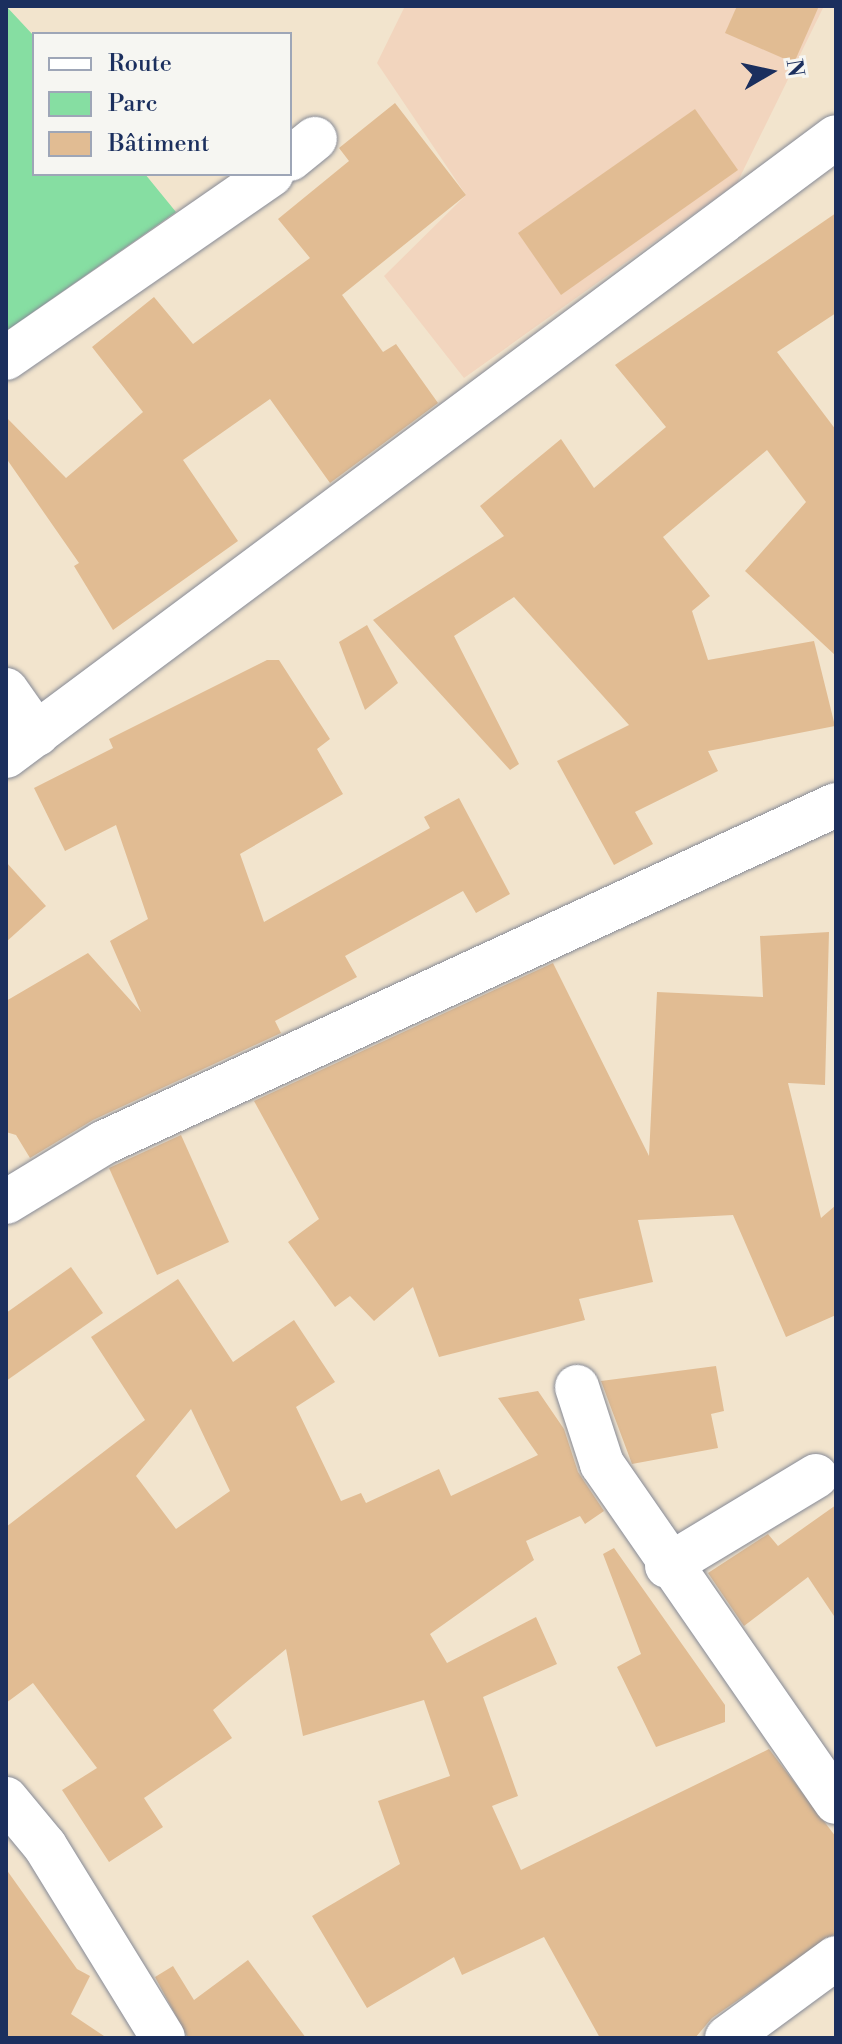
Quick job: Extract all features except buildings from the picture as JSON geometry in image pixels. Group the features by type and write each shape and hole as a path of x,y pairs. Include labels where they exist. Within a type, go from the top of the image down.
{"street":[{"path":"6,690 22,745 836,137"},
{"path":"6,358 269,176"},
{"path":"6,1202 103,1143 836,805"},
{"path":"577,1387 602,1464 667,1566 836,1802"},
{"path":"667,1566 816,1476"},
{"path":"6,1799 45,1846 163,2038"},
{"path":"727,2038 836,1958"}],"shaded area":[{"path":"405,6 824,6 737,183 464,378 384,276 466,195 377,63"}],"green space":[{"path":"6,6 32,34 32,176 147,176 176,212 6,331"}]}
